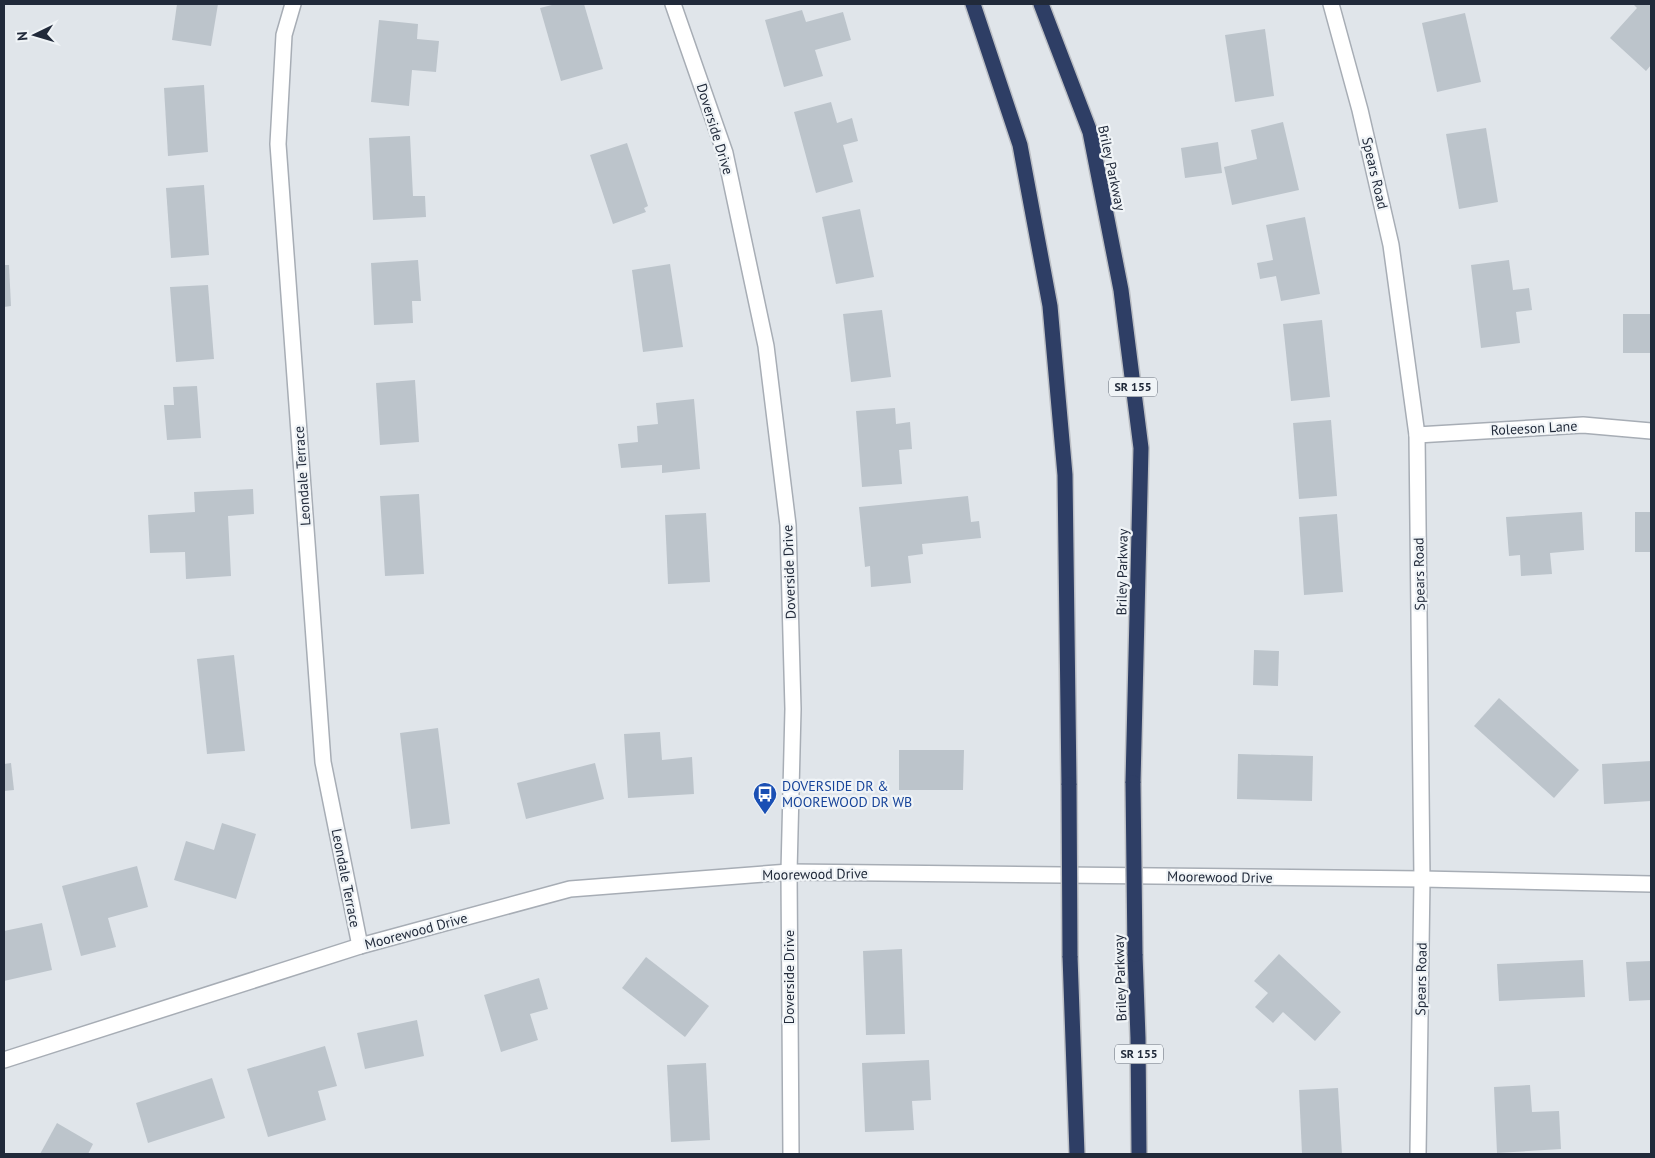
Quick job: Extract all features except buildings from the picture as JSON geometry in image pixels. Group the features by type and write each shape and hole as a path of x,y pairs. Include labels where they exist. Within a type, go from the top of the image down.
{"highway":[{"path":"973,4 1020,145 1050,306 1065,475 1070,956 1077,1154"},
{"name":"Briley Parkway","path":"1041,4 1090,132 1121,290 1141,448 1133,783 1134,954 1138,1038 1139,1154"}],"street":[{"name":"Leondale Terrace","path":"293,4 284,35 278,144 323,762 360,946"},
{"name":"Doverside Drive","path":"673,4 726,152 766,346 788,525 793,709 789,872 790,1154"},
{"name":"Spears Road","path":"1331,4 1360,110 1391,245 1417,435 1422,879 1418,1154"},
{"name":"Roleeson Lane","path":"1417,435 1583,425 1651,431"},
{"name":"Moorewood Drive","path":"4,1060 360,946 570,889 789,872 1422,879 1651,884"}],"place":[{"name":"DOVERSIDE DR & MOOREWOOD DR WB","path":"765,815"}]}
